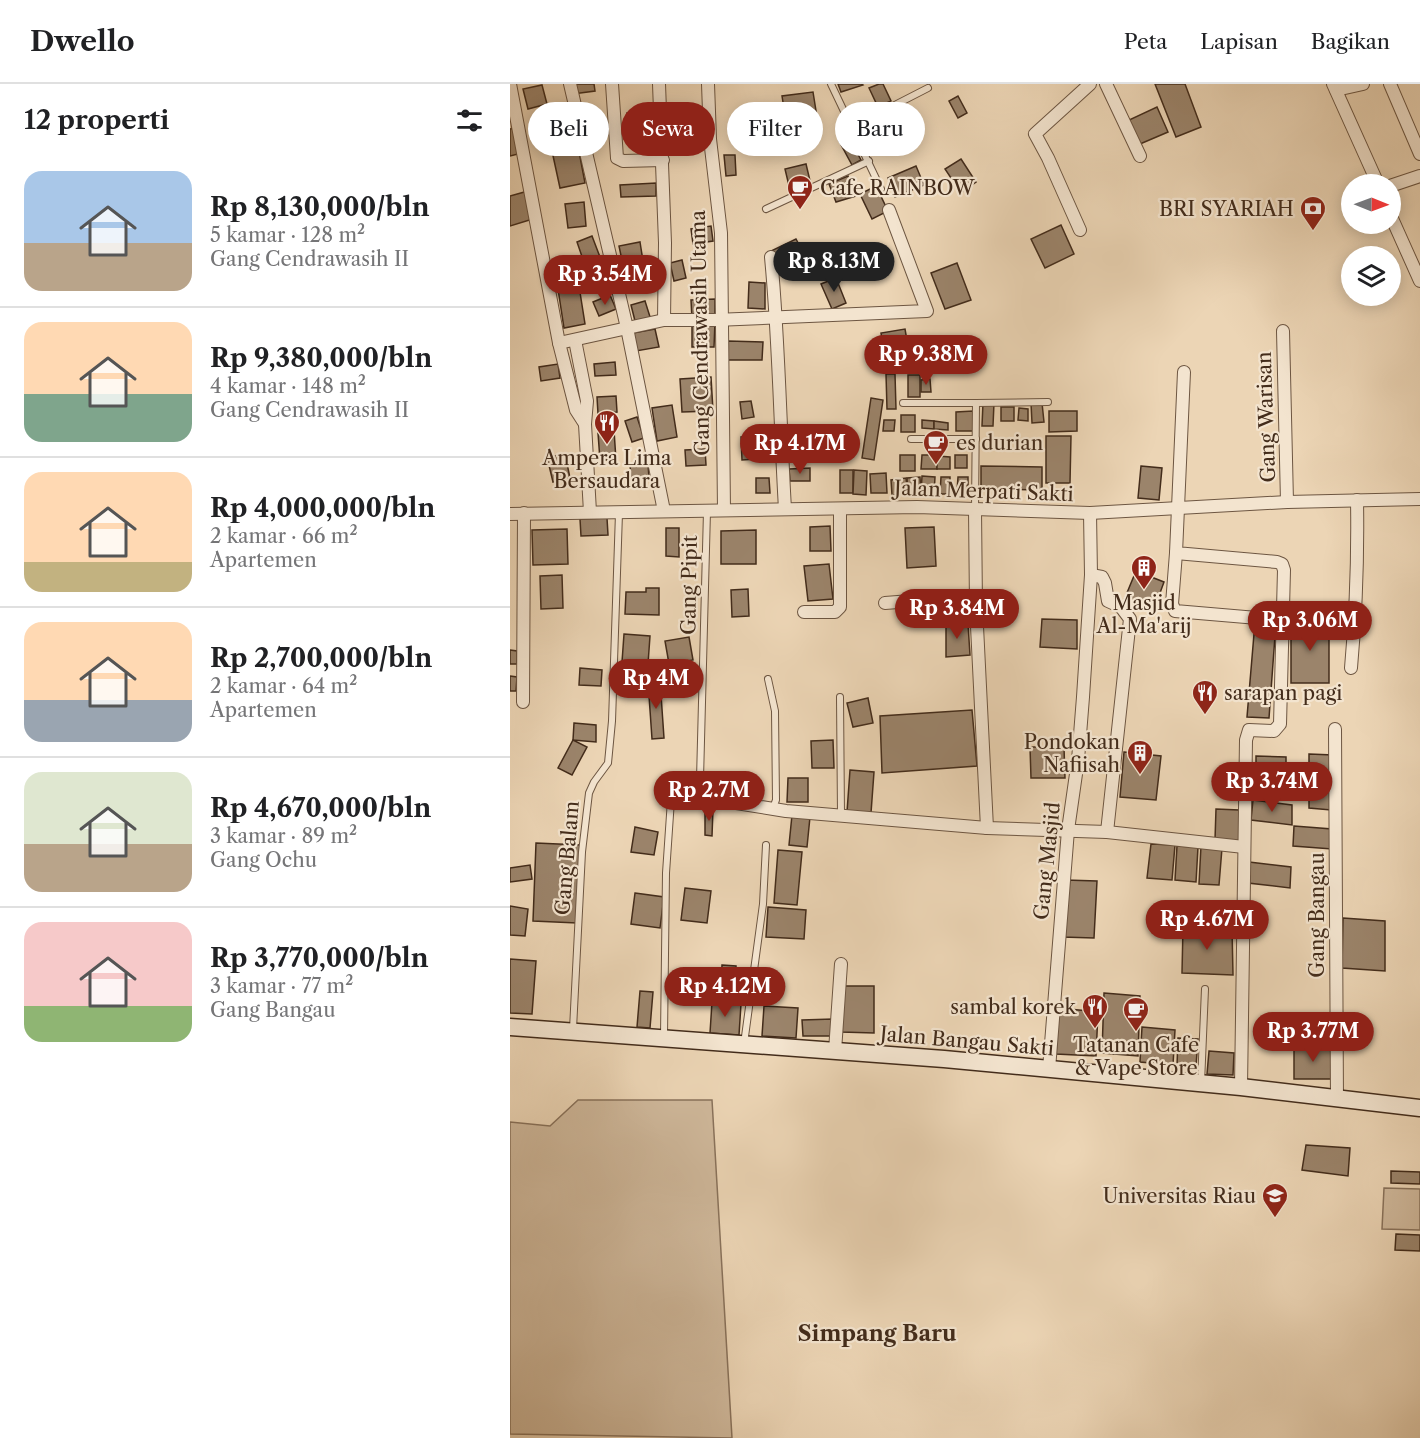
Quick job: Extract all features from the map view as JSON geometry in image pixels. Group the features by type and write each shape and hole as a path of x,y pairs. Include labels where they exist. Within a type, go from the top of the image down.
{"street":[{"path":"510,84 559,343 576,410 585,424"},
{"path":"570,84 627,328 664,511"},
{"path":"612,84 617,158 623,161 663,160"},
{"path":"659,84 665,243 664,320"},
{"name":"Gang Cendrawasih Utama","path":"708,84 710,139 721,233 724,510"},
{"path":"1080,230 1035,134 1090,84"},
{"path":"1106,84 1140,156"},
{"path":"1363,84 1335,87 1373,174"},
{"path":"1390,84 1420,154"},
{"path":"1401,182 1420,176"},
{"path":"559,343 664,320 722,320 927,311 889,210"},
{"path":"1399,234 1420,281"},
{"path":"771,257 777,316 777,369 785,509"},
{"name":"Gang Warisan","path":"1283,331 1287,502"},
{"path":"575,340 587,401 585,424 590,512"},
{"path":"1184,372 1172,604 1175,611 1282,620"},
{"name":"Jalan Merpati Sakti","path":"510,514 917,507 1090,513 1287,502 1420,499"},
{"path":"1352,668 1356,614 1357,500"},
{"path":"804,612 836,612 840,607 840,508"},
{"path":"975,510 976,596 987,828"},
{"path":"523,702 524,513"},
{"name":"Gang Masjid","path":"1049,1069 1068,830 1078,760 1090,575 1090,513"},
{"path":"1176,553 1277,562 1282,564 1284,570 1280,724 1274,730 1249,730 1246,740 1241,1087"},
{"path":"1090,575 1101,577 1105,583 1108,602 1121,607 1130,619 1107,832"},
{"path":"885,603 976,596"},
{"name":"Gang Bangau","path":"1335,729 1337,1099"},
{"path":"679,794 841,815 987,828 1107,832 1244,847"},
{"path":"835,1051 841,964"},
{"name":"Jalan Bangau Sakti","path":"510,1027 1049,1069 1241,1087 1420,1108"}],"lane":[{"path":"831,84 840,102"},
{"path":"901,102 928,88"},
{"path":"867,156 881,189"},
{"path":"766,209 869,160"},
{"path":"903,403 1048,402"},
{"path":"975,510 976,403"},
{"path":"911,439 976,438"},
{"name":"Gang Pipit","path":"663,1039 666,873 671,800 677,794 697,785 700,779 707,510"},
{"name":"Gang Balam","path":"573,1033 582,852 589,793 594,782 607,767 611,731 619,512"},
{"path":"768,679 775,711 776,800 773,808"},
{"path":"840,697 841,815"},
{"path":"744,1045 763,904 766,845"},
{"path":"1201,1084 1205,989"}],"shaded area":[{"path":"578,1100 712,1100 732,1438 510,1434 510,1122 550,1126"},
{"path":"1384,1188 1420,1189 1420,1230 1382,1229"}],"building":[{"path":"572,84 594,84 595,91 573,94"},
{"path":"838,84 862,84 863,85 841,92"},
{"path":"883,84 891,101 876,102 869,88"},
{"path":"1155,84 1185,84 1201,127 1176,137"},
{"path":"542,85 546,102 528,102 528,109 523,89"},
{"path":"813,92 815,102 783,102 782,96"},
{"path":"958,96 967,113 958,118 949,101"},
{"path":"1157,107 1168,132 1140,144 1129,120"},
{"path":"515,128 522,153 510,156 510,129"},
{"path":"724,155 735,156 736,175 726,176"},
{"path":"553,156 580,156 585,183 560,188"},
{"path":"847,156 859,156 861,160 852,165"},
{"path":"961,159 976,182 961,193 945,169"},
{"path":"806,164 811,185 790,190 785,169"},
{"path":"916,166 924,185 895,197 888,178"},
{"path":"848,176 856,196 836,202 829,184"},
{"path":"656,183 656,196 621,197 620,185"},
{"path":"876,186 888,211 872,219 860,194"},
{"path":"528,191 536,218 510,226 510,196"},
{"path":"584,202 586,226 568,228 565,204"},
{"path":"1061,225 1074,254 1045,268 1031,239"},
{"path":"711,226 713,241 693,244 691,229"},
{"path":"592,236 603,265 587,271 577,242"},
{"path":"796,239 804,254 779,266 771,251"},
{"path":"640,242 643,261 623,265 619,246"},
{"path":"682,260 686,278 674,281 670,263"},
{"path":"957,263 971,300 945,309 931,273"},
{"path":"836,278 846,303 832,309 821,284"},
{"path":"749,282 765,283 765,309 748,308"},
{"path":"579,286 585,324 564,328 558,289"},
{"path":"610,295 616,309 599,316 593,302"},
{"path":"715,299 715,319 692,319 691,300"},
{"path":"645,301 651,320 636,325 631,305"},
{"path":"692,322 715,322 714,347 692,347"},
{"path":"655,329 659,347 636,351 633,333"},
{"path":"905,329 909,352 885,355 881,333"},
{"path":"728,341 763,342 762,360 728,360"},
{"path":"615,362 616,375 595,376 594,364"},
{"path":"558,364 560,378 541,381 539,367"},
{"path":"886,374 895,374 896,409 887,409"},
{"path":"908,375 920,375 920,397 908,397"},
{"path":"711,377 713,411 682,412 680,379"},
{"path":"930,379 931,392 921,392 921,380"},
{"path":"616,396 617,412 598,414 597,397"},
{"path":"871,398 883,400 874,460 862,458"},
{"path":"751,401 754,417 742,419 740,402"},
{"path":"983,403 994,403 993,426 982,426"},
{"path":"1031,403 1042,403 1044,422 1032,423"},
{"path":"672,405 677,437 657,441 652,408"},
{"path":"1001,407 1014,407 1014,421 1001,421"},
{"path":"1019,408 1028,409 1028,421 1018,420"},
{"path":"973,411 974,431 956,431 956,412"},
{"path":"1049,411 1077,411 1077,431 1049,432"},
{"path":"901,415 915,415 915,432 901,432"},
{"path":"637,417 644,438 632,442 625,421"},
{"path":"884,420 895,420 894,431 883,431"},
{"path":"922,420 934,421 934,429 922,428"},
{"path":"934,421 948,423 948,430 934,429"},
{"name":"Ampera Lima Bersaudara","path":"614,430 616,460 600,460 598,433"},
{"path":"771,435 772,458 742,460 741,437"},
{"path":"1046,436 1071,436 1070,483 1046,483"},
{"path":"705,449 706,465 686,466 685,450"},
{"path":"565,454 570,478 553,482 547,457"},
{"path":"900,455 915,455 915,471 900,471"},
{"path":"922,455 936,455 937,469 921,469"},
{"path":"955,455 967,455 967,468 955,468"},
{"path":"937,456 950,457 950,469 937,469"},
{"path":"648,464 649,478 631,480 630,465"},
{"path":"981,466 1042,467 1042,490 981,489"},
{"path":"1141,466 1162,468 1159,500 1138,498"},
{"path":"810,468 810,481 790,481 789,469"},
{"path":"840,470 853,470 853,493 840,493"},
{"path":"854,470 867,471 866,495 853,494"},
{"path":"886,473 887,493 871,493 870,474"},
{"path":"922,476 935,477 934,495 921,494"},
{"path":"920,477 921,494 908,494 907,478"},
{"path":"941,477 950,477 950,494 940,494"},
{"path":"958,477 968,477 968,492 957,491"},
{"path":"756,478 769,478 770,493 756,493"},
{"path":"906,478 908,494 892,495 891,480"},
{"path":"607,518 608,535 581,536 580,519"},
{"path":"830,526 831,551 810,551 810,527"},
{"path":"934,527 936,566 907,568 905,528"},
{"path":"666,528 679,528 679,557 666,556"},
{"path":"567,529 568,564 533,565 532,530"},
{"path":"756,530 756,564 721,564 721,531"},
{"path":"829,564 833,599 808,601 804,566"},
{"name":"Masjid Al-Ma'arij","path":"1136,571 1164,582 1153,612 1124,600"},
{"path":"562,575 563,608 541,609 540,576"},
{"path":"646,588 659,588 659,615 625,614 626,592 646,592"},
{"path":"748,589 749,616 732,617 731,590"},
{"path":"1042,619 1077,620 1077,649 1040,647"},
{"path":"1291,621 1329,621 1329,683 1291,683"},
{"path":"946,624 968,624 970,655 946,657"},
{"path":"624,634 650,636 648,664 622,662"},
{"path":"1254,634 1275,636 1269,718 1247,717"},
{"path":"689,637 693,660 669,664 665,641"},
{"path":"510,650 517,651 517,664 510,664"},
{"path":"580,668 602,670 601,686 579,685"},
{"path":"510,676 517,677 516,691 510,691"},
{"path":"660,680 664,738 652,739 648,681"},
{"path":"868,698 873,723 853,727 847,703"},
{"path":"972,710 977,766 882,773 880,716"},
{"path":"574,723 596,725 596,742 573,740"},
{"path":"573,740 587,747 572,775 558,768"},
{"path":"833,740 834,768 812,768 811,741"},
{"path":"1030,747 1064,747 1065,778 1031,778"},
{"name":"Pondokan Nafiisah","path":"1124,752 1161,756 1156,800 1120,797"},
{"path":"1309,754 1333,755 1331,810 1309,808"},
{"path":"1256,756 1286,757 1286,793 1256,792"},
{"path":"850,770 874,772 871,813 847,812"},
{"path":"788,778 808,778 808,802 787,802"},
{"path":"1253,800 1292,805 1292,825 1251,820"},
{"path":"705,809 713,809 712,836 705,835"},
{"path":"1216,809 1239,810 1240,841 1215,840"},
{"path":"792,815 810,817 807,847 789,845"},
{"path":"1294,826 1332,829 1332,849 1293,846"},
{"path":"635,827 658,832 654,855 631,852"},
{"path":"536,843 580,845 577,923 533,921"},
{"path":"1151,844 1175,845 1172,880 1147,878"},
{"path":"1177,846 1198,847 1196,882 1175,880"},
{"path":"1201,846 1222,848 1219,885 1199,884"},
{"path":"778,850 802,852 797,905 774,903"},
{"path":"1249,862 1291,867 1290,888 1248,883"},
{"path":"530,865 532,879 510,882 510,868"},
{"path":"1065,880 1097,881 1094,938 1062,937"},
{"path":"685,888 711,891 707,923 681,920"},
{"path":"635,893 664,897 660,928 631,924"},
{"path":"510,906 528,909 525,936 510,935"},
{"path":"768,907 806,910 804,939 766,937"},
{"path":"1343,918 1385,921 1385,971 1342,968"},
{"path":"1183,927 1232,929 1233,975 1182,973"},
{"path":"510,959 536,961 532,1014 510,1013"},
{"path":"722,965 736,966 736,996 721,995"},
{"path":"842,986 874,986 874,1033 841,1032"},
{"path":"640,991 653,992 650,1028 637,1027"},
{"path":"1104,993 1140,996 1138,1056 1102,1053"},
{"path":"712,1002 741,1004 739,1035 710,1033"},
{"path":"764,1006 798,1008 796,1038 762,1036"},
{"path":"1059,1008 1098,1012 1096,1056 1056,1054"},
{"path":"833,1019 834,1036 803,1036 802,1020"},
{"path":"1142,1027 1175,1030 1173,1065 1140,1062"},
{"path":"1178,1038 1198,1039 1196,1066 1177,1066"},
{"path":"1294,1046 1331,1046 1332,1079 1294,1079"},
{"path":"1209,1051 1234,1053 1233,1075 1207,1074"},
{"path":"1306,1145 1350,1148 1348,1176 1302,1170"},
{"path":"1391,1171 1420,1172 1420,1184 1391,1183"},
{"path":"1396,1234 1420,1235 1420,1251 1395,1250"}],"place":[{"name":"Cafe RAINBOW","path":"800,211"},
{"name":"BRI SYARIAH","path":"1313,232"},
{"name":"Ampera Lima Bersaudara","path":"607,446"},
{"name":"es durian","path":"936,466"},
{"name":"Masjid Al-Ma'arij","path":"1144,591"},
{"name":"sarapan pagi","path":"1205,716"},
{"name":"Pondokan Nafiisah","path":"1140,776"},
{"name":"sambal korek","path":"1095,1030"},
{"name":"Tatanan Cafe & Vape Store","path":"1136,1033"},
{"name":"Universitas Riau","path":"1275,1219"}],"district":[{"name":"Simpang Baru","path":"877,1333"}]}
